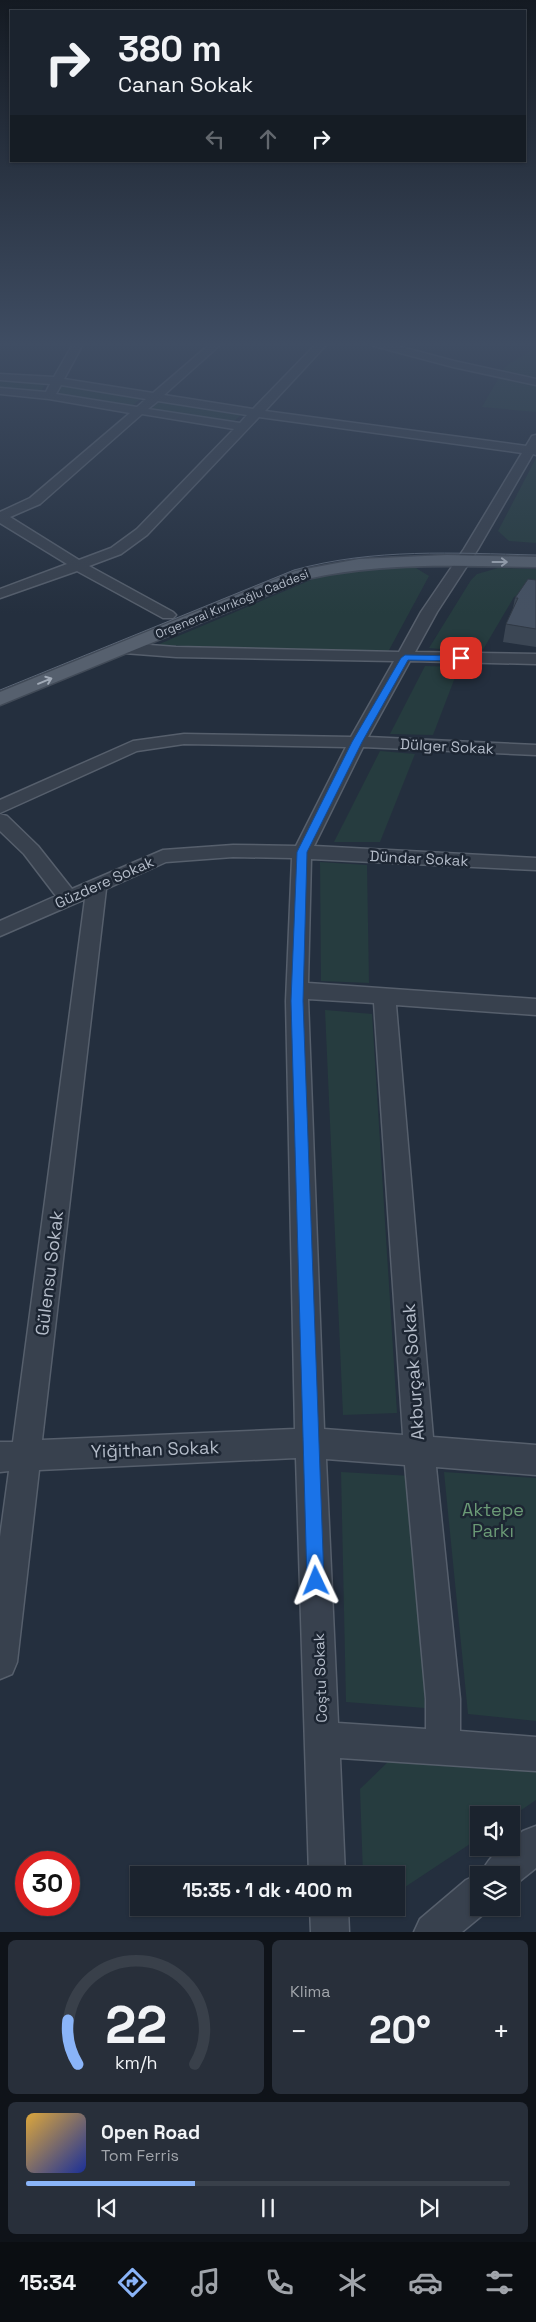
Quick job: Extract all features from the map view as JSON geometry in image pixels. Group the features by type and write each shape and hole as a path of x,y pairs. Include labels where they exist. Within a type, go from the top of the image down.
{"main road":[{"path":"0,682 302,561 368,550 466,556 536,549"},
{"name":"Orgeneral Kıvrıkoğlu Caddesi","path":"0,699 301,575 320,570 384,561 466,556 536,562"}],"street":[{"path":"112,434 35,502 0,517 78,566 168,615"},
{"path":"0,594 116,551 142,532 234,434"},
{"path":"434,434 534,446"},
{"name":"Coştu Sokak","path":"327,1866 310,1443 297,990 302,852 357,742 429,612 534,446"},
{"path":"124,648 176,652 405,658 536,659"},
{"name":"Dülger Sokak","path":"0,807 133,746 184,739 357,742 536,750"},
{"path":"0,820 30,850 69,898"},
{"name":"Güzdere Sokak","path":"0,929 163,856 233,851 302,852"},
{"name":"Dündar Sokak","path":"302,852 536,864"},
{"name":"Gülensu Sokak","path":"0,1662 14,1456 66,1124 98,884"},
{"path":"297,990 536,1006"},
{"name":"Akburçak Sokak","path":"384,996 419,1451 443,1700 443,1748"},
{"name":"Yiğithan Sokak","path":"14,1456 310,1443 536,1460"},
{"path":"322,1739 536,1754"},
{"path":"510,1866 536,1844"},
{"path":"433,1932 470,1901"},
{"path":"329,1916 330,1932"}],"green space":[{"path":"536,458 536,543 509,541 498,531"},
{"path":"370,567 416,568 429,576 388,652 157,645 318,577"},
{"path":"498,568 536,569 536,591 524,591 514,597 481,653 429,648 471,580 477,574"},
{"path":"425,666 459,667 433,735 390,734"},
{"path":"380,751 415,754 380,842 334,842"},
{"path":"320,862 367,865 369,983 321,981"},
{"path":"325,1010 372,1014 397,1413 343,1415"},
{"path":"341,1472 412,1476 425,1708 346,1702"},
{"name":"Aktepe Parkı","path":"444,1472 536,1478 536,1721 468,1714"},
{"path":"392,1758 536,1767 536,1800 520,1811 520,1806 470,1806 470,1844 405,1887 405,1866 363,1866 360,1789"}],"building":[{"path":"528,579 536,580 536,629 506,624 518,598 515,598"}],"tram line":[{"path":"0,690 294,570 324,563 384,555 444,553 536,555"}],"route":[{"path":"316,1581 297,1001 302,852 357,742 405,658 461,658"}]}
